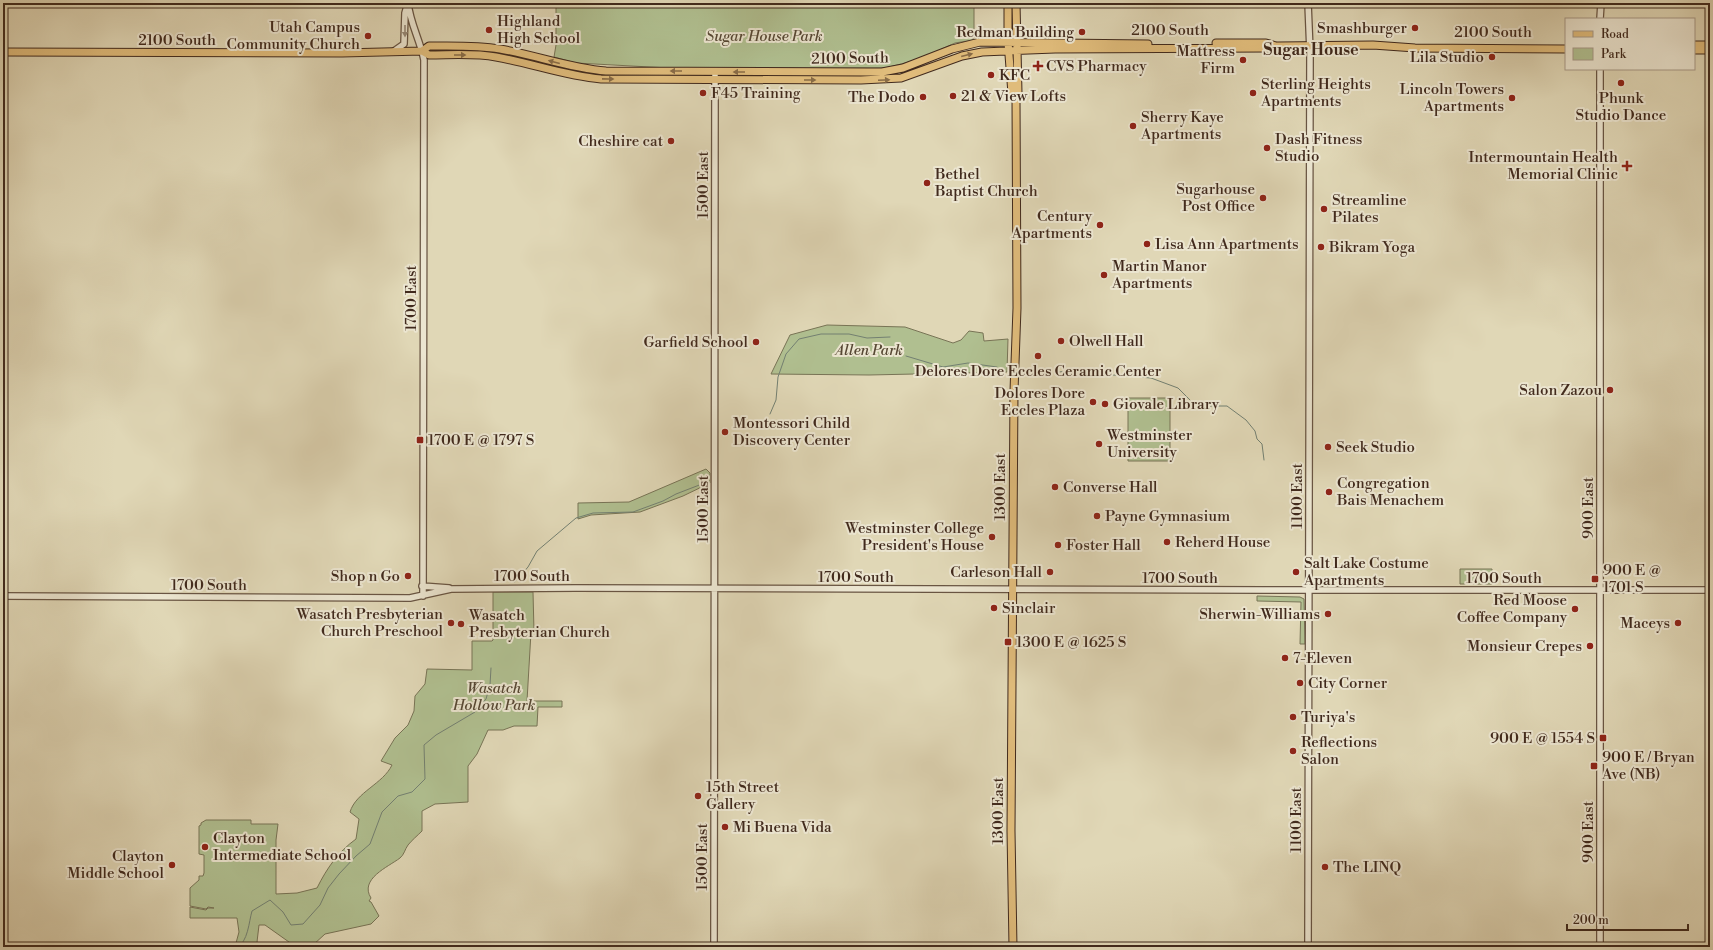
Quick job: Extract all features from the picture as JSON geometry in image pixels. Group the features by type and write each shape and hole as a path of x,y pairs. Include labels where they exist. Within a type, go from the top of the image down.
{"main road":[{"name":"1300 East","path":"1008,3 1008,42 1012,94 1016,99"},
{"name":"1300 East","path":"1013,947 1011,831 1014,391 1017,308 1016,99 1018,93 1016,3"},
{"name":"2100 South","path":"422,51 429,46 484,47 507,50 592,70 882,72 907,67 965,45 980,42 1145,44 1266,43 1278,46"},
{"name":"2100 South","path":"1372,45 1376,42 1395,43 1415,47 1565,45"},
{"path":"1089,49 1092,46 1122,46 1129,43"},
{"path":"1188,48 1191,46 1206,45 1206,43"},
{"path":"1382,46 1395,43"},
{"name":"2100 South","path":"3,52 422,51 429,55 480,55 496,57 593,78 890,80 915,74 969,54 1009,51 1266,48 1278,46 1372,45 1454,49 1565,49"},
{"path":"1454,49 1456,46 1477,45"},
{"path":"1521,48 1532,45"},
{"path":"1695,47 1709,47"}],"street":[{"path":"392,52 402,47 404,44 405,13 408,3"},
{"name":"1700 East","path":"408,3 411,20 422,51 424,104 423,596"},
{"name":"1100 East","path":"1308,3 1310,46 1308,947"},
{"path":"1600,3 1600,18"},
{"name":"900 East","path":"1600,70 1600,947"},
{"name":"1500 East","path":"714,947 715,71"},
{"path":"422,586 437,586 451,589"},
{"name":"1700 South","path":"3,596 410,598 451,589 715,588 1710,590"}],"green space":[{"name":"Sugar House Park","path":"556,3 974,3 974,33 978,34 978,37 973,37 973,40 955,43 924,57 885,68 669,68 576,63 554,57 556,45"},
{"name":"Allen Park","path":"827,325 905,327 953,343 961,340 969,331 983,333 984,341 1008,339 1007,372 869,375 771,374 790,335"},
{"path":"1128,398 1170,398 1170,461 1128,461"},
{"path":"706,469 710,473 710,483 683,496 640,512 591,515 578,519 578,503 629,502"},
{"path":"1460,569 1492,569 1492,584 1460,584"},
{"name":"Wasatch Hollow Park","path":"493,592 533,592 534,632 531,632 527,701 562,701 562,707 538,707 537,726 514,726 503,730 488,730 477,754 468,766 468,802 435,804 422,811 422,831 408,845 401,857 376,874 372,879 368,891 371,898 369,901 379,916 371,924 325,934 313,945 307,947 296,947 265,925 259,925 257,942 265,947 208,947 212,945 236,943 239,932 237,918 190,918 190,907 206,910 208,908 214,908 208,907 206,909 190,906 190,888 199,880 199,876 203,876 204,873 204,855 199,854 199,826 201,823 206,820 251,820 251,824 278,824 276,840 276,894 297,893 317,888 334,861 344,849 356,839 359,819 350,812 358,799 388,772 392,765 381,761 395,738 408,725 414,711 415,696 425,684 427,669 472,670 472,641 493,640"},
{"path":"1257,596 1300,597 1304,599 1305,644 1300,644 1301,602 1257,601"}],"waterway":[{"path":"770,414 776,400 778,377 786,354 799,339 821,334 849,334 867,338 890,337"},
{"path":"906,356 943,367 968,363 997,367"},
{"path":"1059,372 1077,370 1151,378 1178,388 1192,402 1209,406 1227,406 1246,420 1255,431 1257,439 1262,444 1264,460"},
{"path":"515,582 528,567 537,551 576,518 593,513 633,512 702,484"},
{"path":"237,947 244,941 248,931 252,911 270,900 283,912 291,925 303,924 320,905 328,888 339,874 370,844 382,812 398,796 412,792 425,779 424,745 436,735 475,712 486,699 490,685 491,668"}],"place":[{"name":"Smashburger","path":"1415,28"},
{"name":"Highland High School","path":"489,30"},
{"name":"Redman Building","path":"1082,32"},
{"name":"Utah Campus Community Church","path":"368,36"},
{"name":"Lila Studio","path":"1492,57"},
{"name":"Mattress Firm","path":"1243,60"},
{"name":"CVS Pharmacy","path":"1038,66"},
{"name":"KFC","path":"991,75"},
{"name":"Phunk Studio Dance","path":"1621,83"},
{"name":"F45 Training","path":"703,93"},
{"name":"Sterling Heights Apartments","path":"1253,93"},
{"name":"21 & View Lofts","path":"953,96"},
{"name":"The Dodo","path":"923,97"},
{"name":"Lincoln Towers Apartments","path":"1512,98"},
{"name":"Sherry Kaye Apartments","path":"1133,126"},
{"name":"Cheshire cat","path":"671,141"},
{"name":"Dash Fitness Studio","path":"1267,148"},
{"name":"Intermountain Health Memorial Clinic","path":"1627,166"},
{"name":"Bethel Baptist Church","path":"927,183"},
{"name":"Sugarhouse Post Office","path":"1263,198"},
{"name":"Streamline Pilates","path":"1324,209"},
{"name":"Century Apartments","path":"1100,225"},
{"name":"Lisa Ann Apartments","path":"1147,244"},
{"name":"Bikram Yoga","path":"1321,247"},
{"name":"Martin Manor Apartments","path":"1104,275"},
{"name":"Olwell Hall","path":"1061,341"},
{"name":"Garfield School","path":"756,342"},
{"name":"Delores Dore Eccles Ceramic Center","path":"1038,356"},
{"name":"Salon Zazou","path":"1610,390"},
{"name":"Dolores Dore Eccles Plaza","path":"1093,402"},
{"name":"Giovale Library","path":"1105,404"},
{"name":"Montessori Child Discovery Center","path":"725,432"},
{"name":"1700 E @ 1797 S","path":"420,440"},
{"name":"Westminster University","path":"1099,444"},
{"name":"Seek Studio","path":"1328,447"},
{"name":"Converse Hall","path":"1055,487"},
{"name":"Congregation Bais Menachem","path":"1329,492"},
{"name":"Payne Gymnasium","path":"1097,516"},
{"name":"Westminster College President's House","path":"992,537"},
{"name":"Reherd House","path":"1167,542"},
{"name":"Foster Hall","path":"1058,545"},
{"name":"Carleson Hall","path":"1050,572"},
{"name":"Salt Lake Costume Apartments","path":"1296,572"},
{"name":"Shop n Go","path":"408,576"},
{"name":"900 E @ 1701 S","path":"1595,579"},
{"name":"Sinclair","path":"994,608"},
{"name":"Red Moose Coffee Company","path":"1575,609"},
{"name":"Sherwin-Williams","path":"1328,614"},
{"name":"Wasatch Presbyterian Church Preschool","path":"451,623"},
{"name":"Maceys","path":"1678,623"},
{"name":"Wasatch Presbyterian Church","path":"461,624"},
{"name":"1300 E @ 1625 S","path":"1008,642"},
{"name":"Monsieur Crepes","path":"1590,646"},
{"name":"7-Eleven","path":"1285,658"},
{"name":"City Corner","path":"1300,683"},
{"name":"Turiya's","path":"1293,717"},
{"name":"900 E @ 1554 S","path":"1603,738"},
{"name":"Reflections Salon","path":"1293,751"},
{"name":"900 E / Bryan Ave (NB)","path":"1594,766"},
{"name":"15th Street Gallery","path":"698,796"},
{"name":"Mi Buena Vida","path":"725,827"},
{"name":"Clayton Intermediate School","path":"205,847"},
{"name":"Clayton Middle School","path":"172,865"},
{"name":"The LINQ","path":"1325,867"}],"district":[{"name":"Sugar House","path":"1311,49"}]}
